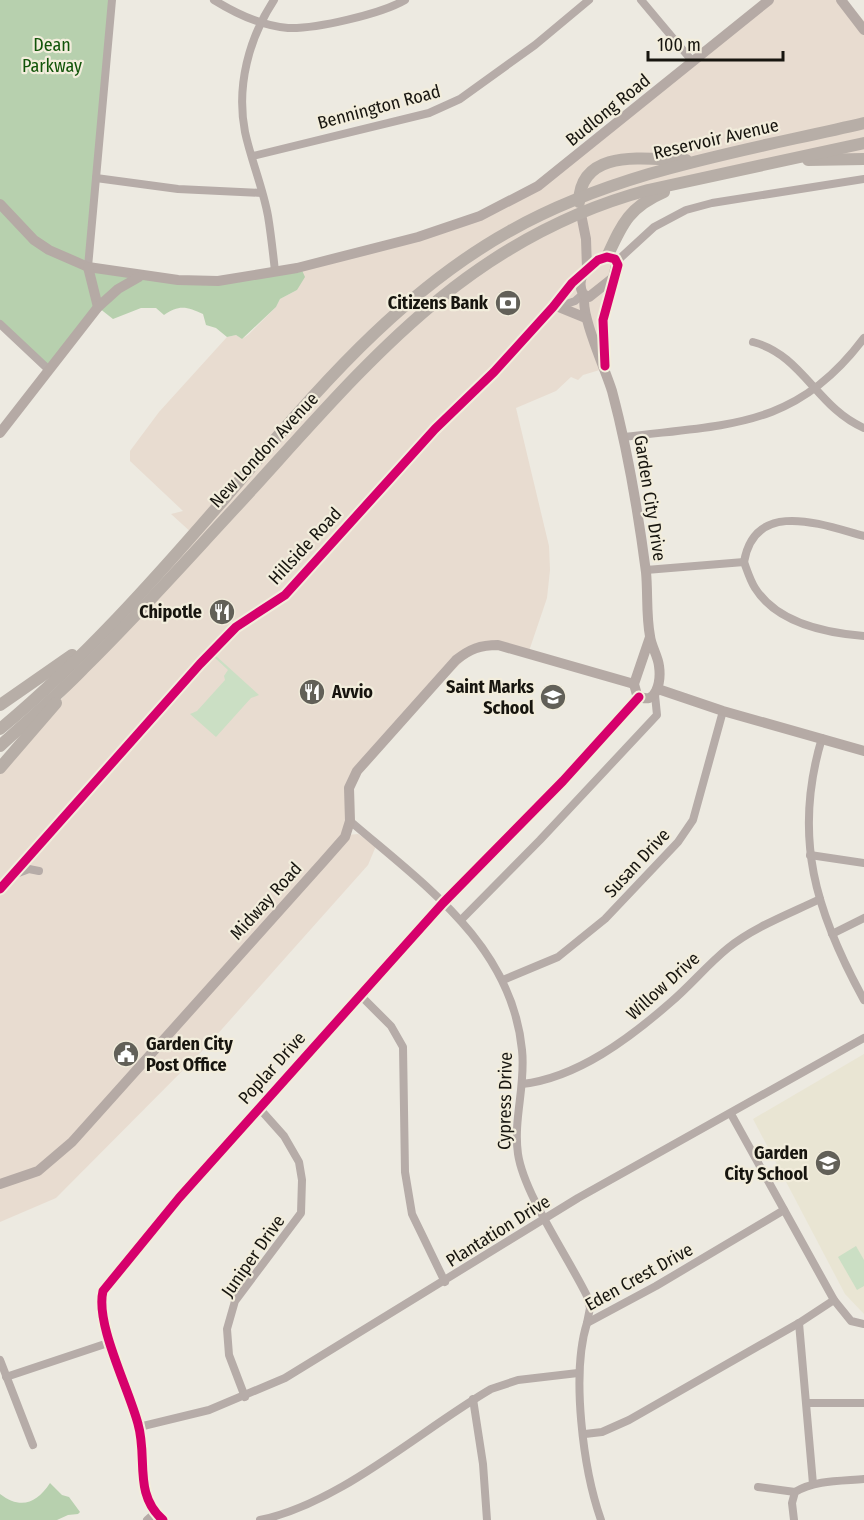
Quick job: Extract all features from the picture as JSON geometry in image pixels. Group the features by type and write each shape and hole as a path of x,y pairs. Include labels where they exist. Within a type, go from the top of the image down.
{"main road":[{"name":"Reservoir Avenue","path":"579,198 640,176 864,123"},
{"name":"Reservoir Avenue","path":"581,214 634,194 864,142"},
{"path":"787,160 864,159"},
{"path":"581,214 579,198 582,184 589,173 609,161 706,160"},
{"path":"612,259 629,215 645,201 682,184"},
{"name":"New London Avenue","path":"0,729 41,694 93,641 210,514 274,439 378,332 429,286 467,258 509,231 579,198"},
{"name":"New London Avenue","path":"0,746 82,671 406,324 484,264 526,240 581,214"},
{"path":"0,705 93,641"},
{"path":"0,768 82,671"}],"street":[{"path":"98,306 88,267 112,0"},
{"path":"214,0 260,21 289,28 364,16 405,0"},
{"path":"0,204 34,240 88,267 139,277 219,281 275,271 262,193 245,131 243,91 245,67 260,21 274,0"},
{"name":"Bennington Road","path":"253,156 429,113 460,99 535,45 589,0"},
{"path":"640,0 693,62"},
{"name":"Budlong Road","path":"275,271 440,231 480,216 521,196 566,166 769,0"},
{"path":"841,0 864,30"},
{"path":"96,178 178,189 262,193"},
{"path":"584,272 612,259 654,227 697,206 864,179"},
{"name":"Garden City Drive","path":"581,214 586,239 584,272 580,289 584,295 583,307 586,318 605,366 624,436 646,570 650,637 658,657 660,672 657,689"},
{"name":"Garden City Drive","path":"605,366 603,321 613,278 612,259"},
{"name":"Hillside Road","path":"0,890 200,664 236,627 285,594 435,429 556,307 584,272"},
{"path":"0,434 98,306 118,289 139,277"},
{"path":"584,295 589,297 613,278"},
{"name":"Hillside Road","path":"556,307 575,302 584,295"},
{"path":"556,307 586,318"},
{"path":"0,324 49,370"},
{"path":"624,436 759,418 798,401 815,390 849,358 864,338"},
{"path":"753,342 771,346 788,358 815,390 842,416 864,428"},
{"path":"864,536 796,519 781,520 758,534 746,548 744,562 754,588 780,613 819,629 864,636"},
{"path":"646,570 744,562"},
{"name":"Garden City Drive","path":"635,681 650,637"},
{"name":"Midway Road","path":"0,1184 38,1171 72,1142 345,837 350,821 350,788 357,771 456,660 471,649 483,645 498,645 527,655 635,681"},
{"path":"461,920 540,840 657,715 657,689 649,674 635,681 635,692 639,697 648,699 657,689"},
{"path":"657,689 723,711 864,751"},
{"name":"Poplar Drive","path":"163,1520 147,1502 143,1484 139,1427 100,1303 108,1282 259,1108 443,903 563,781 639,697"},
{"name":"Susan Drive","path":"503,980 558,957 605,919 678,842 693,820 723,711"},
{"path":"822,738 812,771 807,805 810,855 820,898 832,934 844,963 864,1000"},
{"name":"Cypress Drive","path":"350,821 461,920 503,980 513,1007 522,1050 522,1084 517,1126 518,1155 526,1181 587,1296 590,1308 587,1323"},
{"path":"810,855 864,863"},
{"path":"13,875 29,869 39,871"},
{"name":"Willow Drive","path":"522,1084 543,1082 604,1052 672,1001 729,947 759,928 820,898"},
{"path":"832,934 864,918"},
{"path":"360,995 391,1026 403,1047 405,1172 412,1214 444,1282"},
{"name":"Plantation Drive","path":"139,1427 209,1410 246,1397 285,1378 545,1218 864,1038"},
{"name":"Juniper Drive","path":"246,1397 229,1355 227,1329 235,1301 301,1213 302,1180 299,1162 284,1136 259,1108"},
{"path":"731,1114 834,1300 851,1320 864,1324"},
{"name":"Eden Crest Drive","path":"601,1520 588,1474 578,1373 580,1345 587,1323 656,1286 784,1210"},
{"path":"585,1434 602,1432 629,1420 799,1323 834,1300"},
{"path":"799,1323 808,1403 813,1485"},
{"path":"6,1377 111,1342"},
{"path":"0,1360 33,1445"},
{"path":"260,1520 304,1506 342,1486 491,1389 518,1380 578,1373"},
{"path":"473,1399 483,1464 488,1520"},
{"path":"808,1403 864,1403"},
{"path":"758,1487 795,1492 813,1485 864,1479"},
{"path":"794,1520 792,1503 795,1492"},
{"path":"147,1520 155,1513"}],"shaded area":[{"path":"768,0 846,0 864,21 864,158 814,159 661,190 615,239 603,369 583,375 578,380 571,377 556,391 516,408 549,546 550,570 547,598 528,654 485,647 473,651 387,737 350,788 347,835 358,834 376,846 368,865 206,1047 56,1198 0,1222 0,770 104,650 193,534 171,514 183,511 130,461 130,451 159,412 227,337 236,335 242,339 248,335 276,307 280,299 297,290 301,268 456,229 511,203"},
{"path":"864,1054 864,1314 845,1294 753,1119"}],"green space":[{"name":"Dean Parkway","path":"0,0 112,0 89,266 181,280 301,268 305,277 297,290 280,299 276,307 242,339 236,335 227,337 216,328 206,325 203,314 188,308 174,309 164,315 156,308 141,308 113,319 99,308 49,368 0,323"},
{"path":"215,655 259,695 251,698 216,737 190,714 197,711 225,680 224,676 228,670 214,657"},
{"path":"856,1246 864,1260 864,1286 857,1290 838,1257"},
{"path":"50,1483 62,1495 69,1497 80,1512 78,1514 57,1520 0,1520 0,1494 15,1502 28,1502 40,1495"}],"cycle path":[{"path":"0,889 200,664 236,627 285,595 435,429 494,372 572,283 598,260 607,257 615,259 618,265 603,320 605,366"},
{"path":"163,1520 148,1499 143,1475 141,1437 134,1410 108,1338 102,1305 103,1291 179,1198 443,903 563,781 639,697"}],"place":[{"name":"Citizens Bank","path":"508,303"},
{"name":"Chipotle","path":"222,612"},
{"name":"Avvio","path":"312,692"},
{"name":"Saint Marks School","path":"553,697"},
{"name":"Garden City Post Office","path":"126,1054"},
{"name":"Garden City School","path":"828,1163"}]}
